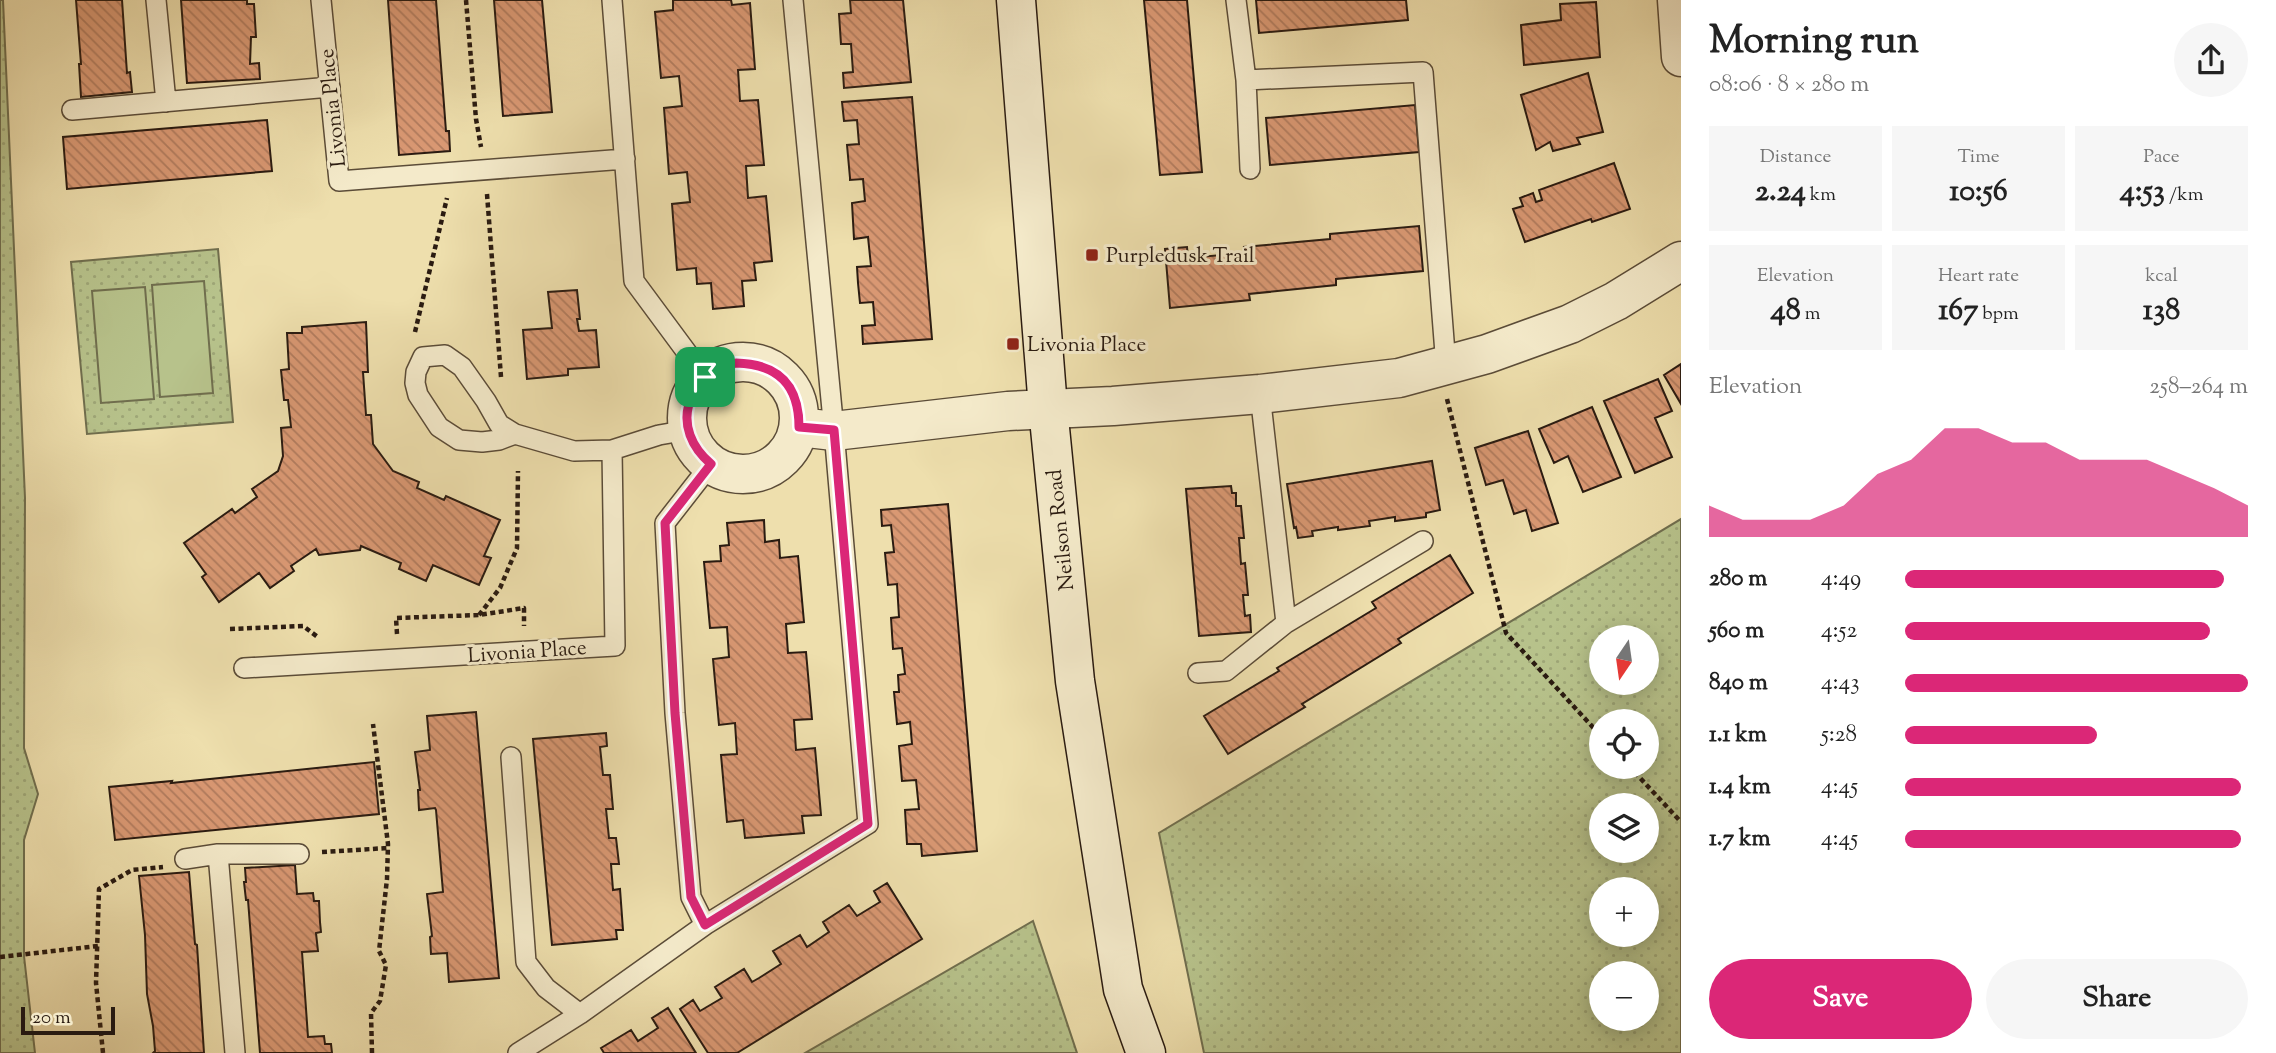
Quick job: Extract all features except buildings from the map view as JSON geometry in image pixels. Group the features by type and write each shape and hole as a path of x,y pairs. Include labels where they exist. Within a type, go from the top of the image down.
{"street":[{"name":"Neilson Road","path":"1016,0 1048,408 1079,708 1123,989 1146,1053"},
{"path":"1677,0 1681,57"},
{"path":"816,429 799,410 794,393 783,379 770,369 753,363 719,367 705,377 693,392 687,411 688,430 701,455 711,464 728,472 747,474 765,470 781,460 793,445 816,429 1048,408 1113,406 1260,394 1399,378 1530,340 1570,324 1616,301 1681,261"}],"lane":[{"path":"156,0 166,102"},
{"name":"Livonia Place","path":"321,0 339,181 625,159"},
{"path":"612,0 634,281 705,377"},
{"path":"517,1053 580,1014 705,925 868,824 816,429 793,0"},
{"path":"1236,0 1246,80 1250,169"},
{"path":"1246,80 1423,72 1441,368"},
{"path":"72,110 330,86"},
{"path":"515,434 482,442 459,440 439,427 418,394 415,383 416,372 423,357 445,355 462,367 499,424 515,434 575,451 612,450 659,435 688,430"},
{"path":"1260,394 1286,623"},
{"name":"Livonia Place","path":"244,668 615,646 612,450"},
{"path":"705,925 691,897 675,713 665,523 711,464"},
{"path":"1198,673 1226,671 1286,623 1423,541"},
{"path":"511,757 526,962 546,988 580,1014"},
{"path":"185,859 218,854 299,853"},
{"path":"218,854 235,1053"}],"path":[{"path":"412,344 455,172"},
{"path":"1441,368 1506,633 1589,723"},
{"path":"479,615 500,588 517,548 518,471"},
{"path":"400,659 396,618 479,615 524,608 523,651"},
{"path":"230,629 303,626 354,661"},
{"path":"372,1053 370,1013 380,1001 386,965 379,951 387,879 387,848 373,724"},
{"path":"1641,779 1681,822"},
{"path":"299,853 387,848"},
{"path":"103,1053 96,983 99,889 132,870 169,866 185,859"},
{"path":"0,957 98,946"}],"green space":[{"path":"0,0 3,0 25,498 24,748 38,794 24,840 24,956 35,1053 0,1053"},
{"path":"218,249 233,422 87,434 71,262"},
{"path":"204,281 213,393 160,397 152,285"},
{"path":"145,287 154,399 101,403 92,291"},
{"path":"1681,519 1681,1053 1204,1053 1159,833"},
{"path":"1033,921 1077,1053 805,1053"}],"place":[{"name":"Purpledusk Trail","path":"1092,255"},
{"name":"Livonia Place","path":"1013,344"}],"route":[{"path":"736,363 753,363 770,369 783,379 794,393 799,410 799,427 834,430 855,699 868,824 705,925 691,897 675,713 665,523 711,464 701,455 688,430 687,411 693,392 705,377 719,367 736,363"}]}
